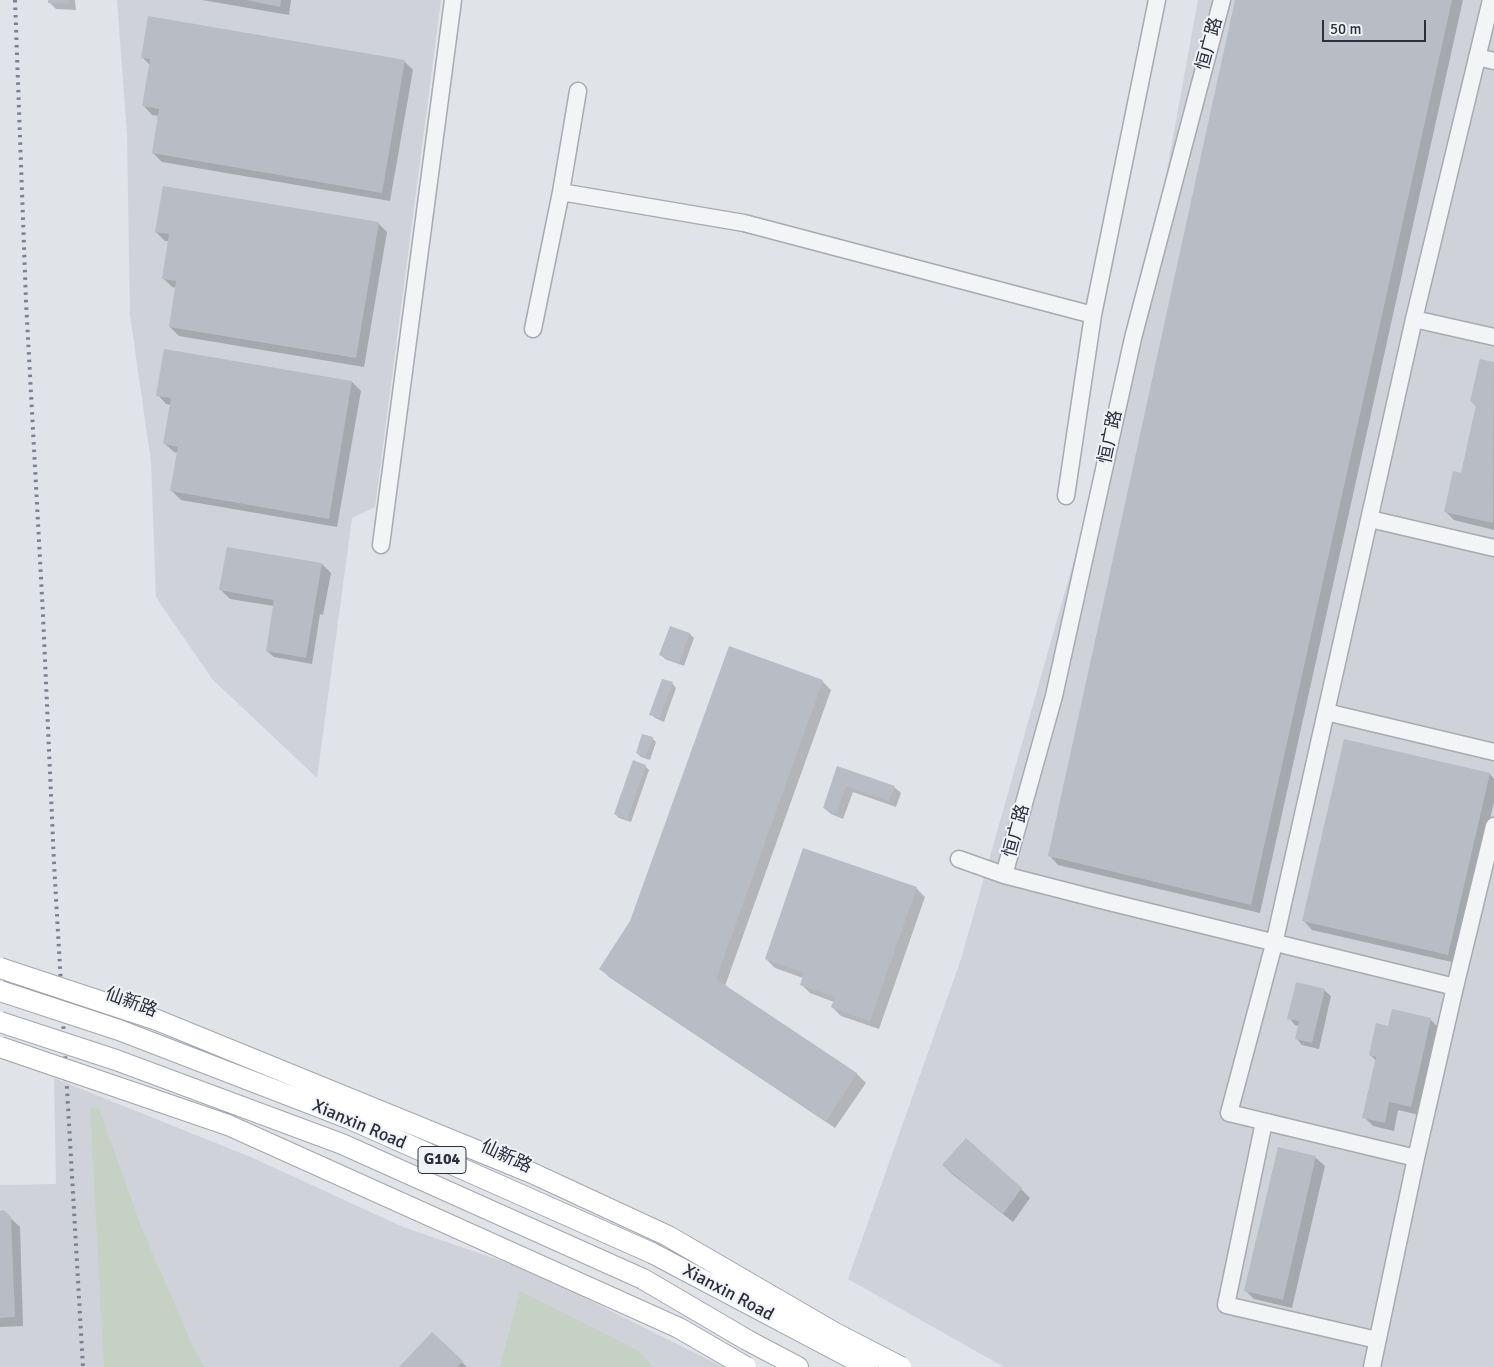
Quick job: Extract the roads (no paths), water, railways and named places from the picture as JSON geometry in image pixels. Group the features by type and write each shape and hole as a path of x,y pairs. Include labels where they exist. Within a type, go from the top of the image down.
{"main road":[{"name":"仙新路","path":"0,958 136,1004 404,1110 683,1238 908,1367"},
{"name":"仙新路","path":"0,968 157,1020 532,1173 668,1236 835,1333 901,1367"},
{"name":"Xianxin Road","path":"0,991 119,1030 350,1119 652,1253 868,1367"},
{"path":"0,1022 116,1060 342,1144 643,1279 747,1340 798,1367"},
{"path":"0,1038 153,1090 240,1123 646,1305 751,1367"},
{"path":"0,1047 228,1125 679,1328 746,1367"}],"street":[{"path":"380,545 453,0"},
{"path":"1066,496 1093,315 1157,0"},
{"name":"恒广路","path":"1004,875 1054,696 1133,338 1222,0"},
{"path":"1416,1158 1229,1113 1274,944 1414,318 1490,0"},
{"path":"1477,57 1494,61"},
{"path":"533,329 561,192 578,91"},
{"path":"561,192 744,223 1093,315"},
{"path":"1414,318 1494,336"},
{"path":"1370,519 1494,548"},
{"path":"1326,712 1494,752"},
{"path":"1372,1367 1416,1158 1494,826"},
{"path":"959,859 1004,875 1274,944 1455,987"},
{"path":"1264,1122 1226,1305 1377,1340"}],"railway":[{"path":"15,0 26,301 54,863 83,1367"}]}
